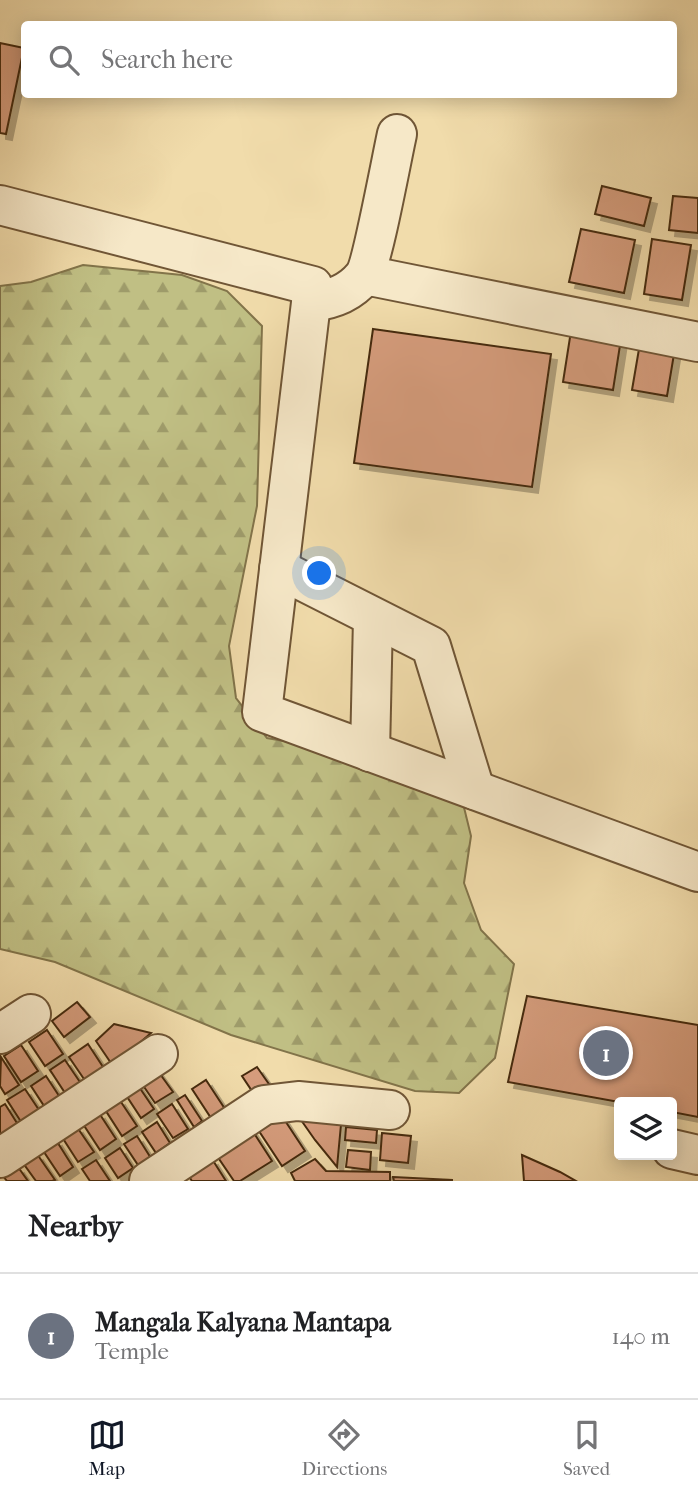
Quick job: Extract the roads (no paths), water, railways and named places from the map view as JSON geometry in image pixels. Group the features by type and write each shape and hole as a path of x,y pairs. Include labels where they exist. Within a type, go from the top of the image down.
{"street":[{"path":"311,302 327,301 345,293 365,275 397,134"},
{"path":"0,205 313,286 262,712 698,872"},
{"path":"365,275 698,342"},
{"path":"279,569 431,646 475,790"},
{"path":"370,751 373,618"},
{"path":"0,1158 158,1054"},
{"path":"149,1181 264,1105 298,1101 390,1110"},
{"path":"677,1150 698,1155"}],"place":[{"name":"Mangala Kalyana Mantapa","path":"606,1053"}]}
